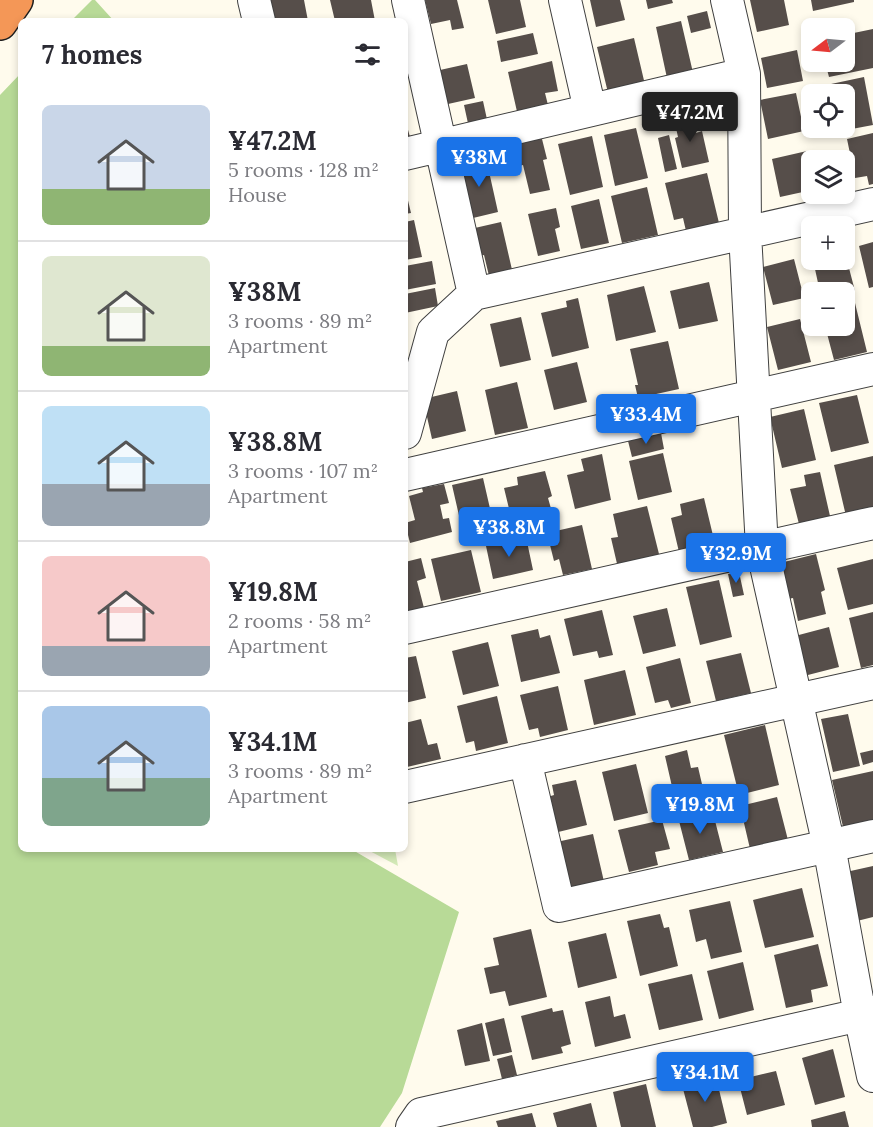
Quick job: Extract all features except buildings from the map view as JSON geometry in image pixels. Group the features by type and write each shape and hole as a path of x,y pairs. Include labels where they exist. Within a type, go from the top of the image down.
{"highway":[{"path":"0,23 16,0"}],"street":[{"path":"254,0 258,18"},
{"path":"408,0 474,294"},
{"path":"566,0 590,110"},
{"path":"727,0 744,74 745,233 762,548 866,1013 873,1076"},
{"path":"408,153 744,74"},
{"path":"408,422 433,332 474,294 873,204"},
{"path":"408,474 873,369"},
{"path":"408,627 873,524"},
{"path":"408,786 873,683"},
{"path":"525,760 559,906 873,836"},
{"path":"412,1127 421,1114 866,1013"}],"green space":[{"path":"92,0 95,0 111,18 74,18"},
{"path":"18,76 18,852 356,852 459,912 402,1093 380,1127 0,1127 0,95"},
{"path":"372,852 396,852 398,866"}]}
